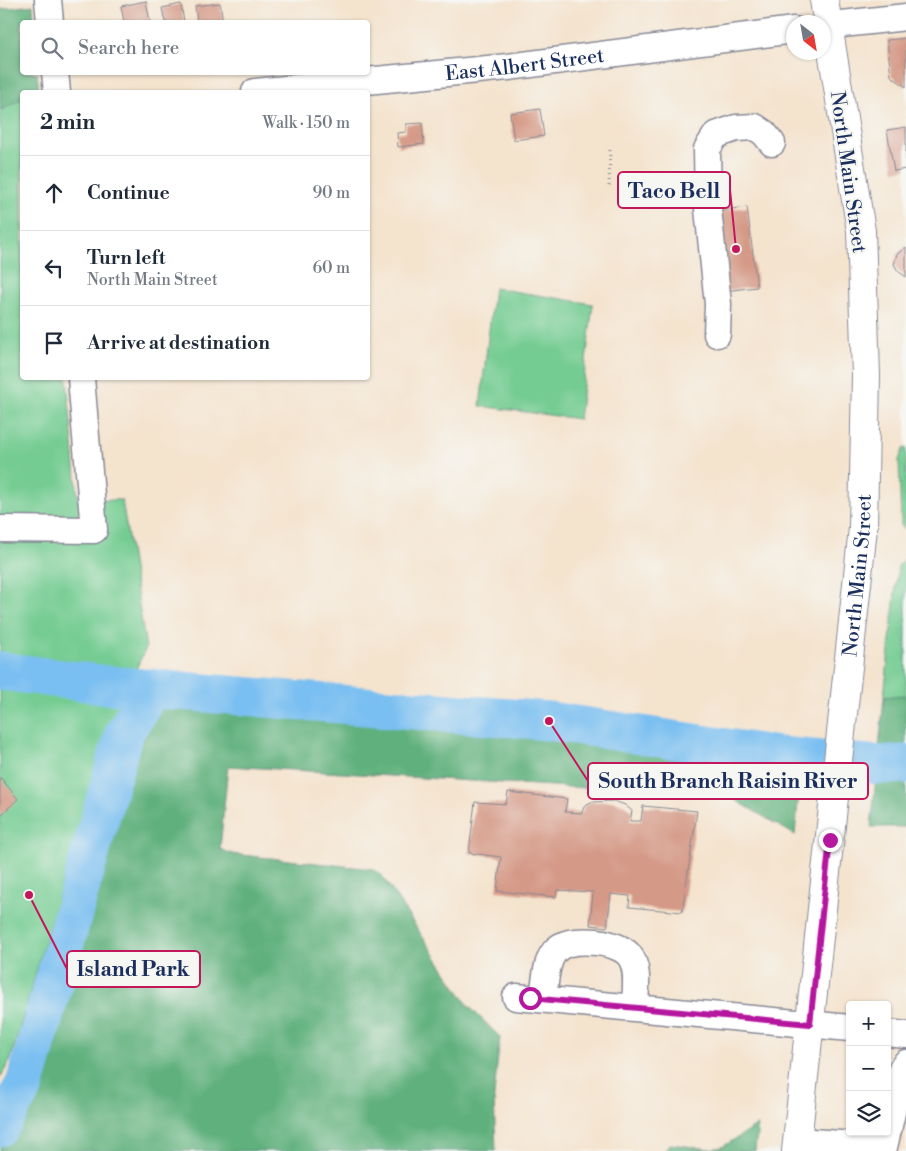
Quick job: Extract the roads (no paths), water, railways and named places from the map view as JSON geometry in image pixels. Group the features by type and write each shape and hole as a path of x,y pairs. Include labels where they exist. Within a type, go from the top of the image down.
{"main road":[{"name":"North Main Street","path":"796,1146 847,693 863,528 866,375 861,231 831,53"}],"street":[{"path":"48,0 50,20"},
{"path":"831,17 899,11"},
{"name":"East Albert Street","path":"275,90 508,67 786,31"},
{"path":"55,75 57,90"},
{"path":"717,334 718,304 708,208 707,149 716,135 736,128 755,127 764,133 772,143"},
{"path":"0,529 94,530 81,380"},
{"path":"543,999 548,963 559,946 577,940 609,943 629,955 636,972 635,1008"},
{"path":"516,996 846,1028"},
{"path":"891,1033 906,1035"},
{"path":"796,1146 890,1149 902,1069 906,1063"}],"waterway":[{"path":"0,671 107,685 549,721 779,756 879,765 906,764"},
{"path":"0,1127 25,1084 124,733 152,688"}],"place":[{"name":"Taco Bell","path":"736,249"},
{"name":"South Branch Raisin River","path":"549,721"},
{"name":"Island Park","path":"29,895"}]}
